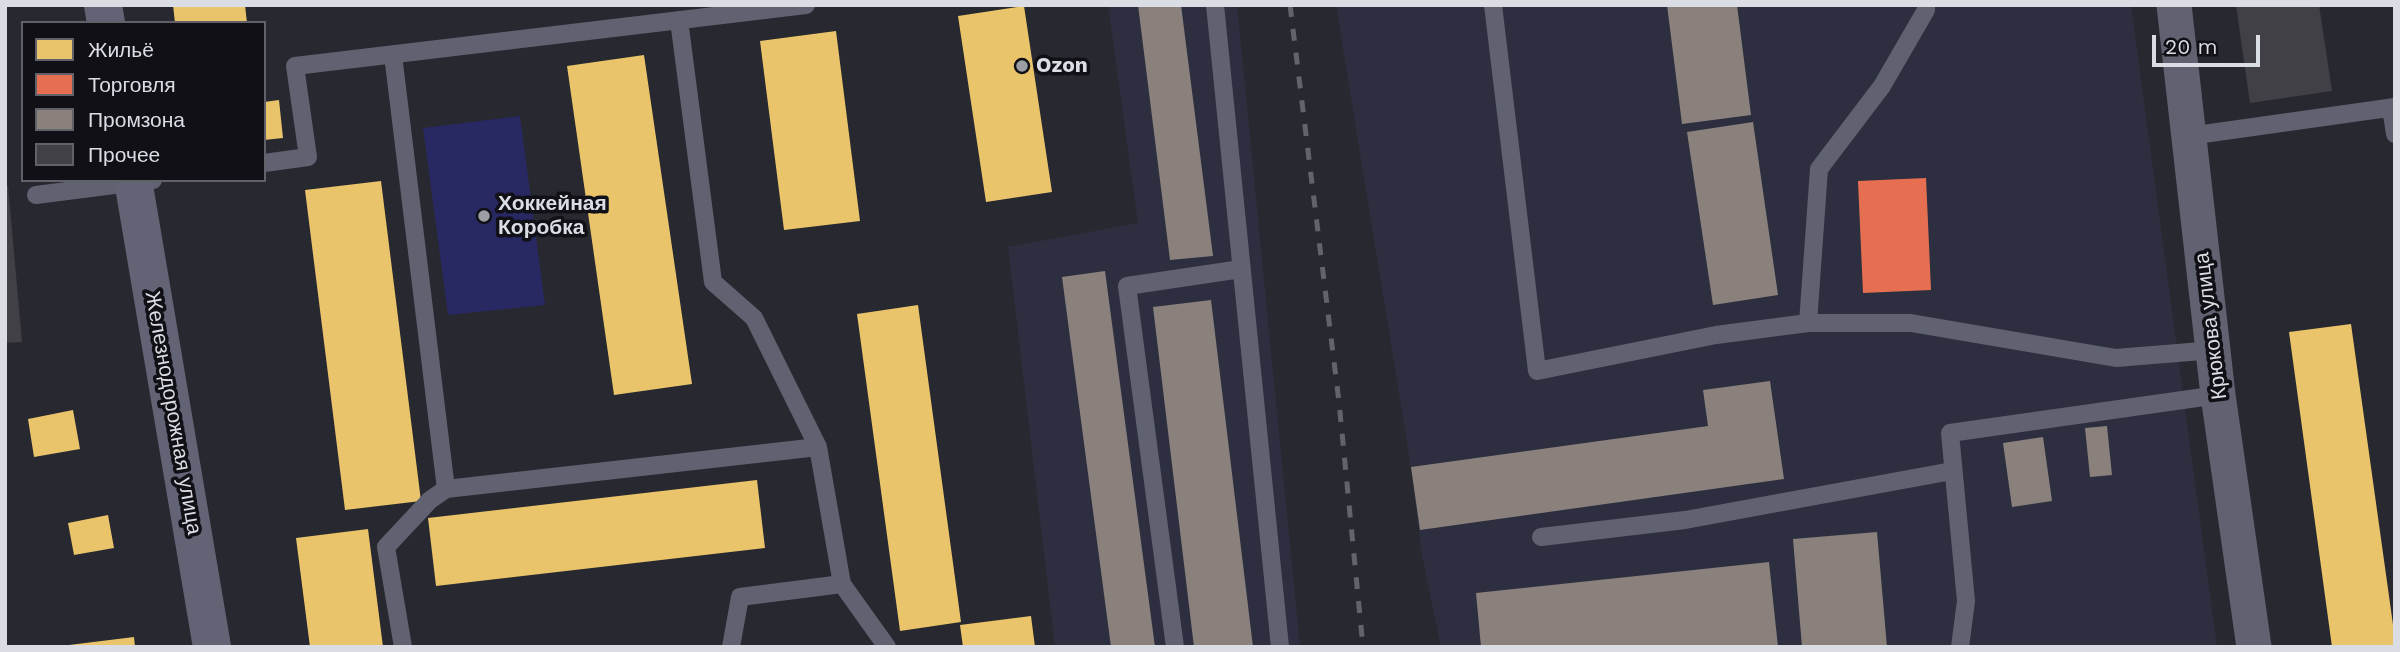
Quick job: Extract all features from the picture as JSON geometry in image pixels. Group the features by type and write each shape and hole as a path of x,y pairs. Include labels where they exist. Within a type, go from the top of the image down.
{"main road":[{"name":"Железнодорожная улица","path":"140,182 212,647"}],"street":[{"name":"Крюкова улица","path":"2174,5 2218,395 2254,647"}],"lane":[{"path":"266,163 308,157 295,66 806,5"},
{"path":"1215,5 1280,647"},
{"path":"1493,5 1537,371 1716,335 1808,323 1910,323 2116,358 2214,350"},
{"path":"1808,323 1819,169 1882,86 1926,10 1926,5"},
{"path":"679,20 713,282 754,318 818,447 842,583 887,647"},
{"path":"393,55 446,489"},
{"path":"2189,136 2393,107 2395,134"},
{"path":"36,195 133,182"},
{"path":"1175,647 1127,286 1241,269"},
{"path":"1960,647 1966,601 1950,433 2218,395"},
{"path":"403,647 386,547 430,500 446,489 818,447"},
{"path":"1541,537 1685,520 1952,471"},
{"path":"731,647 740,597 842,583"}],"shaded area":[{"path":"1108,5 1237,5 1300,647 1055,647 1008,247 1138,223"},
{"path":"1336,5 2131,5 2217,647 1441,647 1421,550 1411,467"},
{"name":"Хоккейная Коробка","path":"520,116 545,305 448,315 423,128"}],"building: Жильё":[{"path":"173,5 245,5 247,21 175,21"},
{"path":"1024,6 1052,192 986,202 958,16"},
{"path":"836,31 860,221 784,230 760,41"},
{"path":"644,55 692,384 614,395 567,66"},
{"path":"279,100 283,138 266,140 266,102"},
{"path":"381,181 421,501 345,510 305,190"},
{"path":"918,305 961,622 900,631 857,314"},
{"path":"2351,324 2395,647 2332,647 2289,332"},
{"path":"73,410 80,449 34,457 28,419"},
{"path":"757,480 765,548 436,586 428,518"},
{"path":"108,515 114,548 74,555 68,523"},
{"path":"368,529 383,647 310,647 296,538"},
{"path":"1031,616 1035,647 963,647 960,625"},
{"path":"134,637 135,647 69,647 69,645"}],"building: Торговля":[{"path":"1926,178 1931,290 1863,293 1858,181"}],"building: Промзона":[{"path":"1138,5 1181,5 1213,256 1170,260"},
{"path":"1667,5 1737,5 1751,115 1682,124"},
{"path":"1753,122 1778,295 1713,305 1687,132"},
{"path":"1105,271 1155,647 1111,647 1062,277"},
{"path":"1211,300 1253,647 1194,647 1153,307"},
{"path":"1770,381 1784,479 1420,530 1411,467 1708,426 1703,390"},
{"path":"2107,426 2112,475 2090,477 2085,428"},
{"path":"2043,437 2052,501 2012,507 2003,443"},
{"path":"1877,532 1887,647 1802,647 1793,539"},
{"path":"1769,562 1778,647 1481,647 1476,593"}],"building: Прочее":[{"path":"2236,5 2319,5 2332,91 2250,103"},
{"path":"5,186 8,186 22,342 5,343"}],"railway":[{"path":"1290,5 1339,402 1363,647"}],"place":[{"name":"Ozon","path":"1022,66"},
{"name":"Хоккейная Коробка","path":"484,216"}]}
